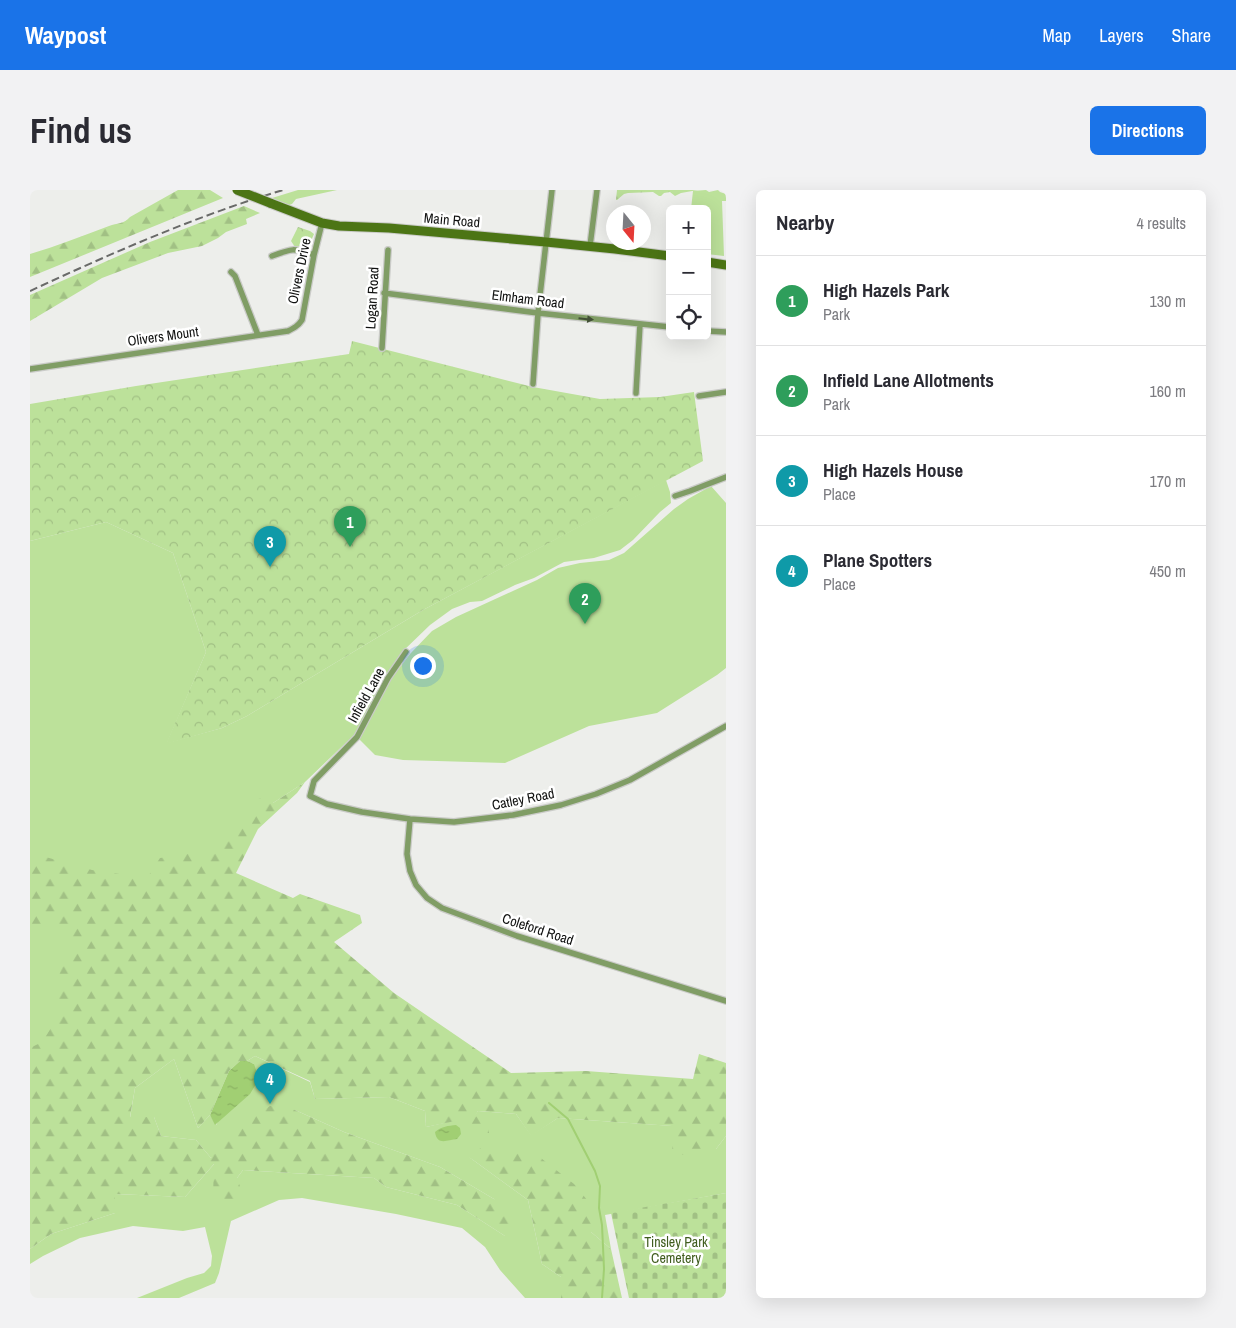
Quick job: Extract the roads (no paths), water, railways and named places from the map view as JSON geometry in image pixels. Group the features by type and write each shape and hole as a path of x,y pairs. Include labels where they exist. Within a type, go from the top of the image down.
{"main road":[{"name":"Main Road","path":"237,190 322,223 590,246 666,256"},
{"path":"711,263 726,266"}],"street":[{"path":"533,384 538,313 552,190"},
{"path":"590,246 597,190"},
{"name":"Olivers Drive","path":"299,325 302,320 322,223"},
{"path":"272,256 290,249 297,249 314,255"},
{"name":"Logan Road","path":"382,348 388,250"},
{"path":"231,272 235,276 258,335"},
{"name":"Elmham Road","path":"384,293 538,313 666,327"},
{"path":"636,393 640,324"},
{"name":"Olivers Mount","path":"30,368 288,331 299,325"},
{"path":"711,330 726,332"},
{"path":"699,396 726,392"},
{"path":"674,496 726,477"},
{"name":"Infield Lane","path":"310,796 314,781 357,737 388,678 406,652"},
{"name":"Catley Road","path":"310,796 327,804 362,812 410,818 454,822 513,815 564,804 596,794 630,780 726,726"},
{"name":"Coleford Road","path":"410,818 408,854 410,872 416,885 427,898 442,908 517,936 726,1001"}],"water":[{"path":"240,1061 254,1064 259,1079 250,1094 215,1125 210,1115 229,1071"},
{"path":"456,1125 460,1128 461,1134 457,1139 440,1141 436,1136 435,1132 443,1127"}],"waterway":[{"path":"549,1103 568,1119 595,1171 600,1186 599,1208 602,1225 604,1269 602,1298"}],"railway":[{"path":"30,291 155,236 218,211 283,190"}],"place":[{"name":"High Hazels Park","path":"350,547"},
{"name":"High Hazels House","path":"270,567"},
{"name":"Infield Lane Allotments","path":"585,624"},
{"name":"Plane Spotters","path":"270,1104"}],"park label":[{"name":"Tinsley Park Cemetery","path":"676,1250"}]}
